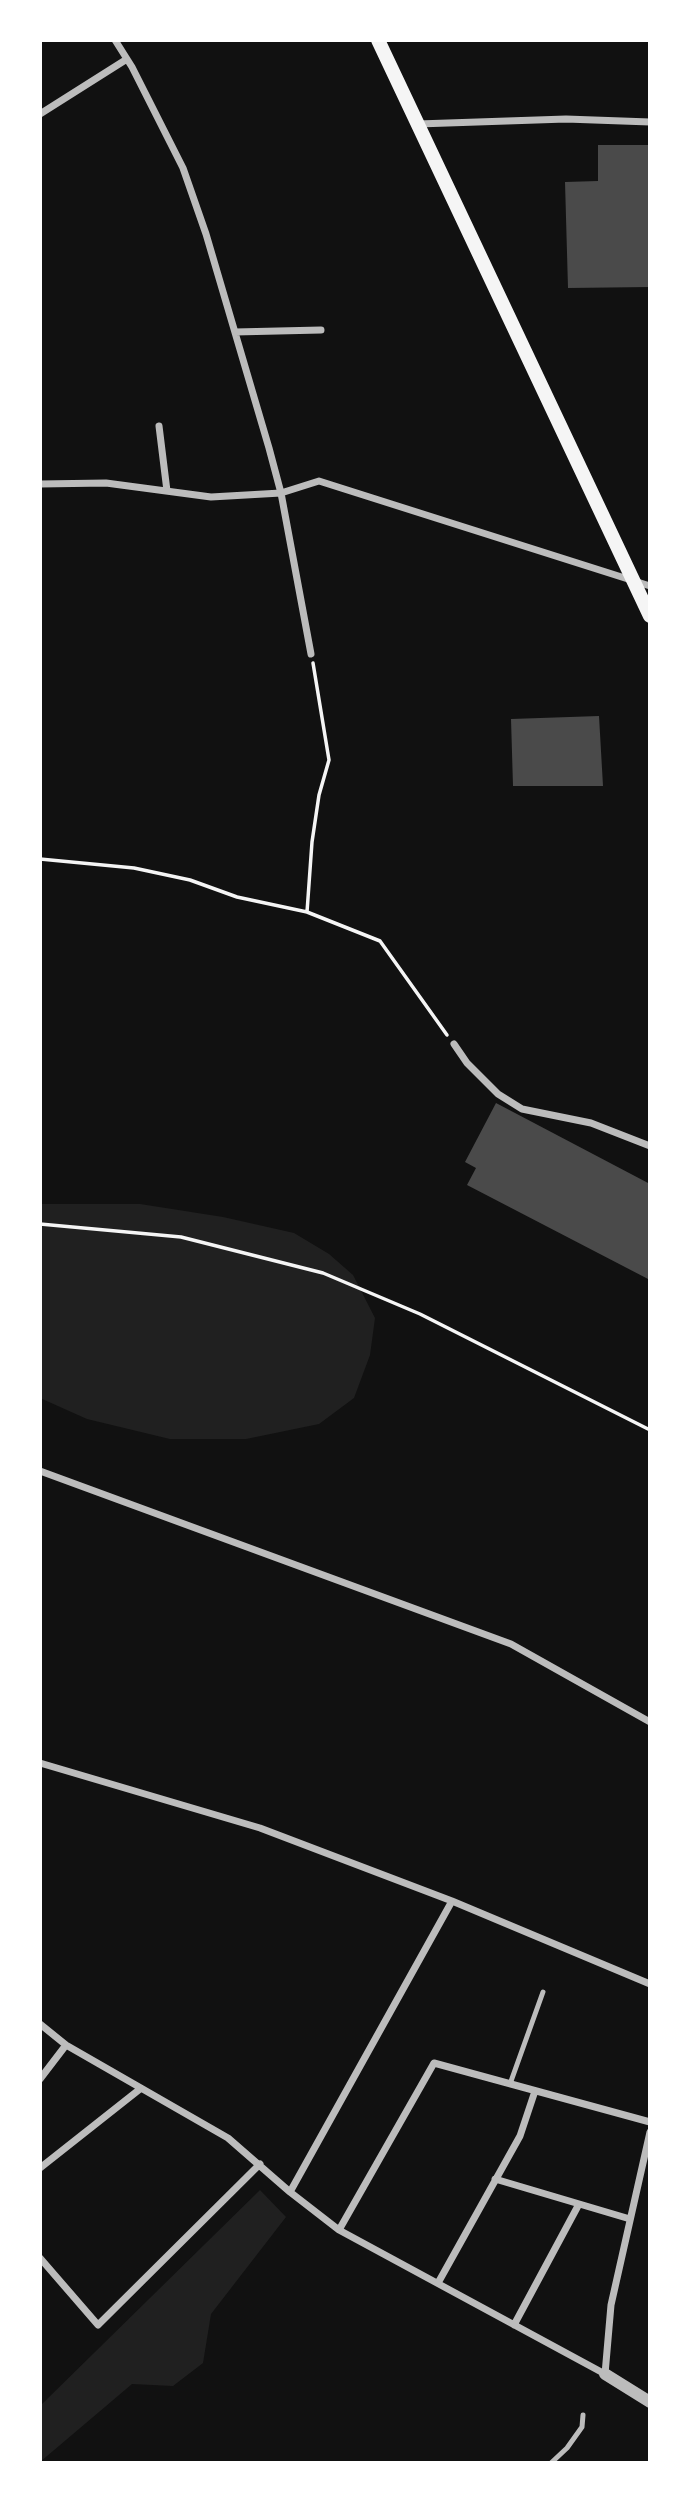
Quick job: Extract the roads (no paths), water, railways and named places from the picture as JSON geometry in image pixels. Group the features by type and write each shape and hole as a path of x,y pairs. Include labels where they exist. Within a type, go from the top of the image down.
{"main road":[{"path":"378,40 650,615"}],"street":[{"path":"115,40 183,168 206,234 281,494 312,654"},
{"path":"40,114 127,59"},
{"path":"417,124 566,119 650,122"},
{"path":"235,332 321,330"},
{"path":"159,426 167,491"},
{"path":"40,484 106,483 211,497 281,494 319,481 650,586"},
{"path":"454,1044 467,1063 498,1094 522,1109 591,1124 650,1146"},
{"path":"40,1471 511,1644 650,1722"},
{"path":"40,1763 260,1828 452,1901 650,1984"},
{"path":"290,2192 452,1901"},
{"path":"40,2024 66,2045 228,2138 339,2230 605,2374 650,2402"},
{"path":"40,2079 66,2045"},
{"path":"339,2230 434,2063 650,2122"},
{"path":"40,2168 140,2089"},
{"path":"438,2283 520,2136 535,2091"},
{"path":"605,2374 611,2305 650,2132"},
{"path":"40,2259 98,2325 260,2164"},
{"path":"495,2179 630,2219"},
{"path":"514,2325 579,2204"}],"lane":[{"path":"510,2084 543,1992"},
{"path":"551,2463 567,2448 582,2427 583,2415"}]}
